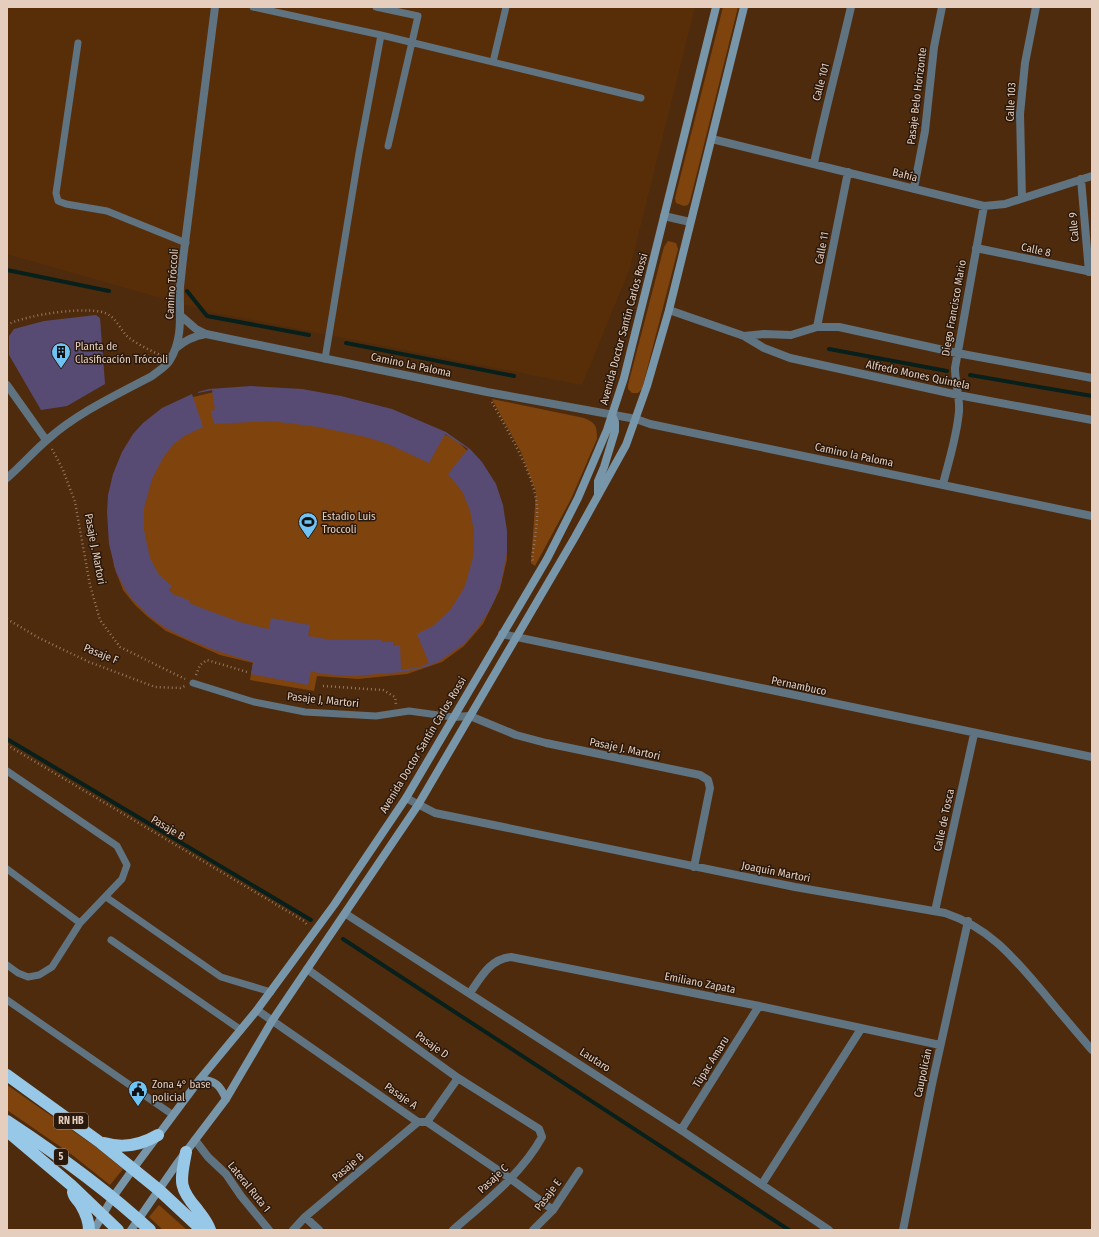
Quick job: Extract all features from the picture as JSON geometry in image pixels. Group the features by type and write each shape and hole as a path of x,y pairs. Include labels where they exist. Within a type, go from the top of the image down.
{"highway":[{"name":"RN HB","path":"7,1075 101,1143 159,1190 202,1230"},
{"name":"5","path":"7,1121 65,1160 113,1197 150,1230"},
{"path":"7,1131 71,1185 118,1230"},
{"path":"101,1143 113,1146 125,1146 148,1140 158,1134"},
{"path":"186,1152 182,1181 183,1190 207,1222 210,1230"},
{"path":"71,1185 74,1196 81,1205 89,1230"}],"street":[{"name":"Camino Tróccoli","path":"7,478 46,440 80,416 162,369 170,361 176,348 181,316 180,288 215,7"},
{"name":"Avenida Doctor Santín Carlos Rossi","path":"94,1230 113,1197 158,1134 200,1079 271,992 406,798 537,575 578,498 612,415 624,378 716,7"},
{"path":"131,1230 186,1152 226,1099 272,1021 346,914 418,805 598,497 626,445 647,386 668,310 744,7"},
{"name":"Calle 101","path":"814,163 822,122 842,49 851,7"},
{"name":"Pasaje Belo Horizonte","path":"914,188 925,132 934,47 942,7"},
{"name":"Calle 103","path":"1022,198 1020,114 1025,63 1036,7"},
{"name":"Bahía","path":"712,139 984,206 1005,204 1092,176"},
{"name":"Calle 11","path":"817,327 848,172"},
{"name":"Calle 9","path":"1081,179 1091,272"},
{"name":"Diego Francisco Mario","path":"944,484 957,428 959,410 954,368 984,206"},
{"path":"664,216 690,222"},
{"name":"Calle 8","path":"976,248 1091,272"},
{"name":"Alfredo Mones Quintela","path":"668,310 744,336 764,348 790,358 958,395 1092,420"},
{"name":"Camino La Paloma","path":"181,316 196,329 206,334 487,392 612,415"},
{"name":"Alfredo Mones Quintela","path":"744,336 764,334 792,335 817,327 839,327 957,354 1092,378"},
{"name":"Camino La Paloma","path":"176,348 190,338 206,334"},
{"path":"7,385 46,440"},
{"path":"598,497 598,481 615,431 615,422 612,415"},
{"name":"Camino la Paloma","path":"612,415 1092,516"},
{"name":"Pernambuco","path":"502,634 974,734 1092,757"},
{"name":"Pasaje J. Martori","path":"453,717 470,716 516,735 546,743 700,775 708,780 710,788 694,867"},
{"name":"Calle de Tosca","path":"935,911 974,734"},
{"name":"Joaquín Martori","path":"406,798 435,813 795,887 945,913 968,921 994,940 1016,961 1092,1050"},
{"name":"Lautaro","path":"346,914 681,1130 829,1230"},
{"name":"Caupolicán","path":"903,1230 940,1045 968,921"},
{"name":"Emiliano Zapata","path":"470,993 485,972 496,961 511,957 759,1006 940,1045"},
{"name":"Pasaje D","path":"307,969 458,1078 539,1129 542,1137"},
{"name":"Túpac Amaru","path":"681,1130 759,1006"},
{"name":"Pasaje A","path":"257,1010 418,1122 427,1122"},
{"path":"762,1184 861,1029"},
{"path":"458,1078 427,1122 511,1179 553,1210"},
{"path":"200,1079 210,1080 218,1084 226,1099"},
{"name":"Pasaje B","path":"294,1230 305,1217 418,1122"},
{"name":"Pasaje C","path":"453,1230 511,1179 538,1146 542,1137"},
{"name":"Lateral Ruta 1","path":"195,1140 208,1157 226,1174 241,1196 269,1230"},
{"name":"Pasaje E","path":"533,1230 553,1210 579,1171"},
{"path":"305,1217 319,1230"}],"lane":[{"path":"253,7 412,42 641,98"},
{"path":"376,7 418,16 388,146"},
{"path":"493,62 506,7"},
{"path":"325,359 359,153 382,35"},
{"path":"78,43 56,193 58,201 107,212 186,243"},
{"name":"Pasaje J, Martori","path":"193,683 254,702 304,712 376,716 409,711 453,717"},
{"path":"7,771 117,846 127,865 122,879 80,923 52,967 39,975 28,977 18,973 7,965"},
{"path":"7,869 80,923"},
{"path":"106,897 221,977 271,992"},
{"path":"110,940 241,1030"},
{"path":"7,1000 173,1115"}],"path":[{"path":"7,325 18,319 39,315 83,310 100,311 109,314 128,337 170,361"},
{"path":"487,392 523,461 534,491 537,508 532,559 537,575"},
{"name":"Pasaje J. Martori","path":"46,440 63,470 75,502 90,585 100,620 120,647 168,673 193,683"},
{"name":"Pasaje F","path":"7,619 39,638 89,662 155,687 180,688 193,683"},
{"path":"193,683 200,665 207,660 247,672"},
{"path":"323,686 383,690 396,697 397,712"},
{"name":"Pasaje B","path":"7,745 304,921 312,935"}],"shaded area":[{"path":"7,7 695,7 630,268 582,385 207,311 7,254"},
{"path":"723,7 738,7 690,201 688,205 684,206 676,203 675,198"},
{"path":"668,241 676,243 678,249 642,389 638,393 632,393 628,389 628,385 664,247"},
{"name":"Estadio Luis Troccoli","path":"214,392 390,411 455,439 485,468 506,533 507,559 500,589 483,624 464,646 442,662 407,674 358,679 317,676 314,691 250,680 253,663 220,655 166,631 135,605 123,590 114,566 111,546 185,399"},
{"path":"492,399 584,418 593,423 597,431 597,439 571,499 535,566 531,563 536,492 521,452"},
{"path":"7,1085 96,1147 123,1169 110,1185 71,1154 7,1110"},
{"path":"159,1205 187,1230 163,1230 149,1217"}],"building":[{"name":"Planta de Clasificación Tróccoli","path":"96,315 100,318 105,384 67,406 41,410 9,355 9,336 14,329 44,321"},
{"path":"251,386 302,389 341,396 392,409 446,432 470,449 482,462 496,484 503,505 507,531 507,552 501,583 495,599 477,629 464,644 438,662 425,667 403,672 353,676 323,674 311,671 308,685 251,674 253,662 214,650 181,636 164,627 149,616 132,599 116,572 109,544 107,512 108,495 113,474 122,452 133,434 143,423 162,408 192,394 203,427 184,436 174,444 164,456 152,479 144,508 144,530 150,558 159,575 172,586 169,590 176,596 183,597 190,601 189,603 204,609 240,622 264,628 269,629 271,618 310,625 308,636 332,640 382,640 382,642 393,642 393,646 400,645 401,670 420,667 429,663 417,634 433,626 451,609 464,588 473,557 474,532 470,510 462,491 448,474 468,449 445,434 429,463 388,444 366,437 319,427 271,421 214,424 211,411 215,410 212,390 198,393 209,389"}],"waterway":[{"path":"7,270 109,291"},
{"path":"187,291 207,316 309,335"},
{"path":"346,343 514,376"},
{"path":"829,349 947,371"},
{"path":"970,375 1092,396"},
{"path":"7,739 311,920"},
{"path":"343,939 789,1230"}],"place":[{"name":"Planta de Clasificación Tróccoli","path":"61,369"},
{"name":"Estadio Luis Troccoli","path":"308,539"},
{"name":"Zona 4° base policial","path":"138,1107"}]}
